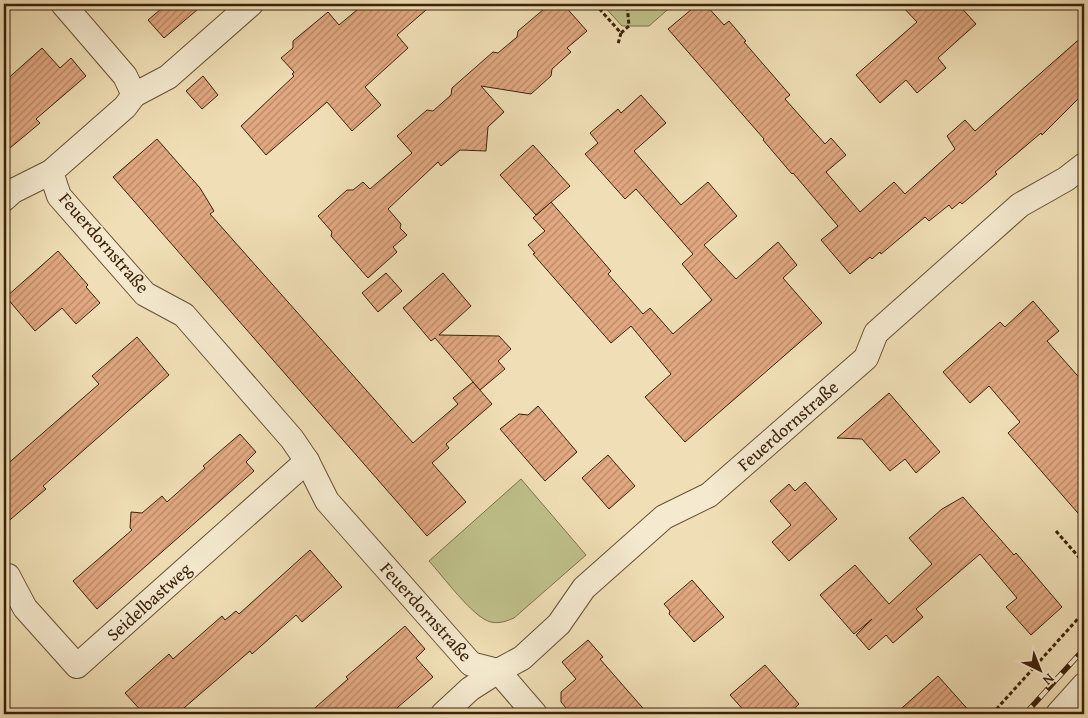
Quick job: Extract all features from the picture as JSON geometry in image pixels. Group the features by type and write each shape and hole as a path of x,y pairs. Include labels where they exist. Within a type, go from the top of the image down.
{"street":[{"path":"62,4 125,76 134,95"},
{"name":"Feuerdornstraße","path":"251,4 168,77 134,95 125,107 51,172 59,196 145,294 184,315 292,439 307,461 327,501 471,664 498,671 522,658 559,624 584,588 664,517 709,495 866,358 876,333 1020,205 1066,179 1084,165"},
{"path":"4,199 13,191 51,172"},
{"name":"Seidelbastweg","path":"8,576 25,608 77,666 307,461"},
{"path":"443,714 470,690 498,671 535,714"},
{"path":"1058,714 1084,685"}],"path":[{"path":"595,4 621,33"},
{"path":"618,44 621,33 629,26 627,4"},
{"path":"1056,531 1084,563"},
{"path":"992,714 1084,612"}],"green space":[{"path":"602,4 674,4 649,26 622,26"},
{"path":"521,479 586,555 514,618 494,623 484,619 467,605 429,561"}],"building":[{"path":"167,4 204,4 164,38 148,20"},
{"path":"364,4 433,4 397,35 408,48 365,87 381,105 352,131 327,102 266,155 241,126 294,76 292,74 294,72 281,58 293,48 293,41 328,12 339,25"},
{"path":"550,4 563,4 587,31 567,48 571,52 552,69 551,76 531,94 481,86 504,112 488,127 486,151 460,150 441,166 438,162 388,209 401,224 400,228 407,235 393,247 397,252 368,278 331,236 332,232 318,216 347,190 353,190 363,182 370,189 412,153 397,136 427,110 433,111 451,95 452,88 493,52 498,53 517,37 518,31"},
{"path":"698,4 705,4 724,25 729,21 746,41 744,42 790,95 785,99 825,144 831,138 846,155 826,172 860,212 894,182 905,194 955,149 947,136 965,120 975,131 1084,35 1084,93 1042,135 1041,133 995,172 997,174 962,204 960,202 952,209 949,205 929,221 925,217 881,254 880,252 872,259 870,257 850,274 821,240 838,226 668,29"},
{"path":"900,4 958,4 976,24 938,58 946,68 917,93 906,80 880,103 856,75 917,22"},
{"path":"42,48 60,68 71,58 86,76 36,119 40,123 4,153 4,82"},
{"path":"203,76 218,95 202,109 186,91"},
{"path":"641,95 666,123 634,151 681,205 708,182 737,216 704,245 736,279 778,242 797,265 783,278 822,323 685,442 645,397 671,374 631,326 611,343 533,254 535,253 528,245 545,231 533,218 551,202 611,271 608,274 643,314 650,308 673,334 712,300 682,264 693,254 636,189 625,199 585,154 598,143 590,133 618,109 621,113"},
{"path":"157,139 200,188 214,211 210,214 413,443 458,404 453,398 473,382 492,404 446,444 449,448 432,463 466,502 427,536 113,177"},
{"path":"533,145 570,186 536,215 500,175"},
{"path":"58,251 88,285 86,287 100,303 76,324 62,308 35,331 6,297"},
{"path":"386,273 402,291 378,312 362,293"},
{"path":"443,273 471,306 439,335 499,336 511,349 498,361 505,369 480,390 435,338 431,341 403,308"},
{"path":"1033,301 1059,331 1047,341 1084,383 1084,520 1008,433 1020,422 989,386 970,403 943,372 1000,322 1005,327"},
{"path":"137,337 169,375 43,486 46,489 4,525 4,467 99,384 92,376"},
{"path":"889,393 940,452 916,473 905,459 890,471 862,439 837,438"},
{"path":"538,406 577,452 545,481 500,429 519,414 528,415"},
{"path":"240,434 256,452 246,462 254,471 97,609 73,581 132,530 130,528 131,512 142,513 162,496 167,502 205,468 203,466"},
{"path":"608,455 635,486 609,509 582,478"},
{"path":"805,482 837,519 789,561 772,542 791,525 770,501 789,484 795,491"},
{"path":"963,497 1014,555 1016,553 1062,607 1031,635 1006,607 1017,598 980,554 916,609 923,617 893,643 886,635 869,650 856,635 872,619 854,634 820,595 855,565 889,604 932,564 909,538 942,509"},
{"path":"310,550 342,587 302,622 296,615 252,654 250,651 177,714 144,714 125,693 169,654 173,659 222,616 225,620 236,611 239,614"},
{"path":"692,580 724,617 694,642 669,614 670,611 664,604"},
{"path":"405,626 425,649 416,658 433,677 390,714 308,714 348,679 346,677"},
{"path":"588,640 603,657 600,659 648,714 571,714 561,702 561,692 576,679 562,662"},
{"path":"765,665 799,704 788,714 747,714 730,695"},
{"path":"938,676 972,714 895,714"}],"railway":[{"path":"1025,714 1084,649"}]}
